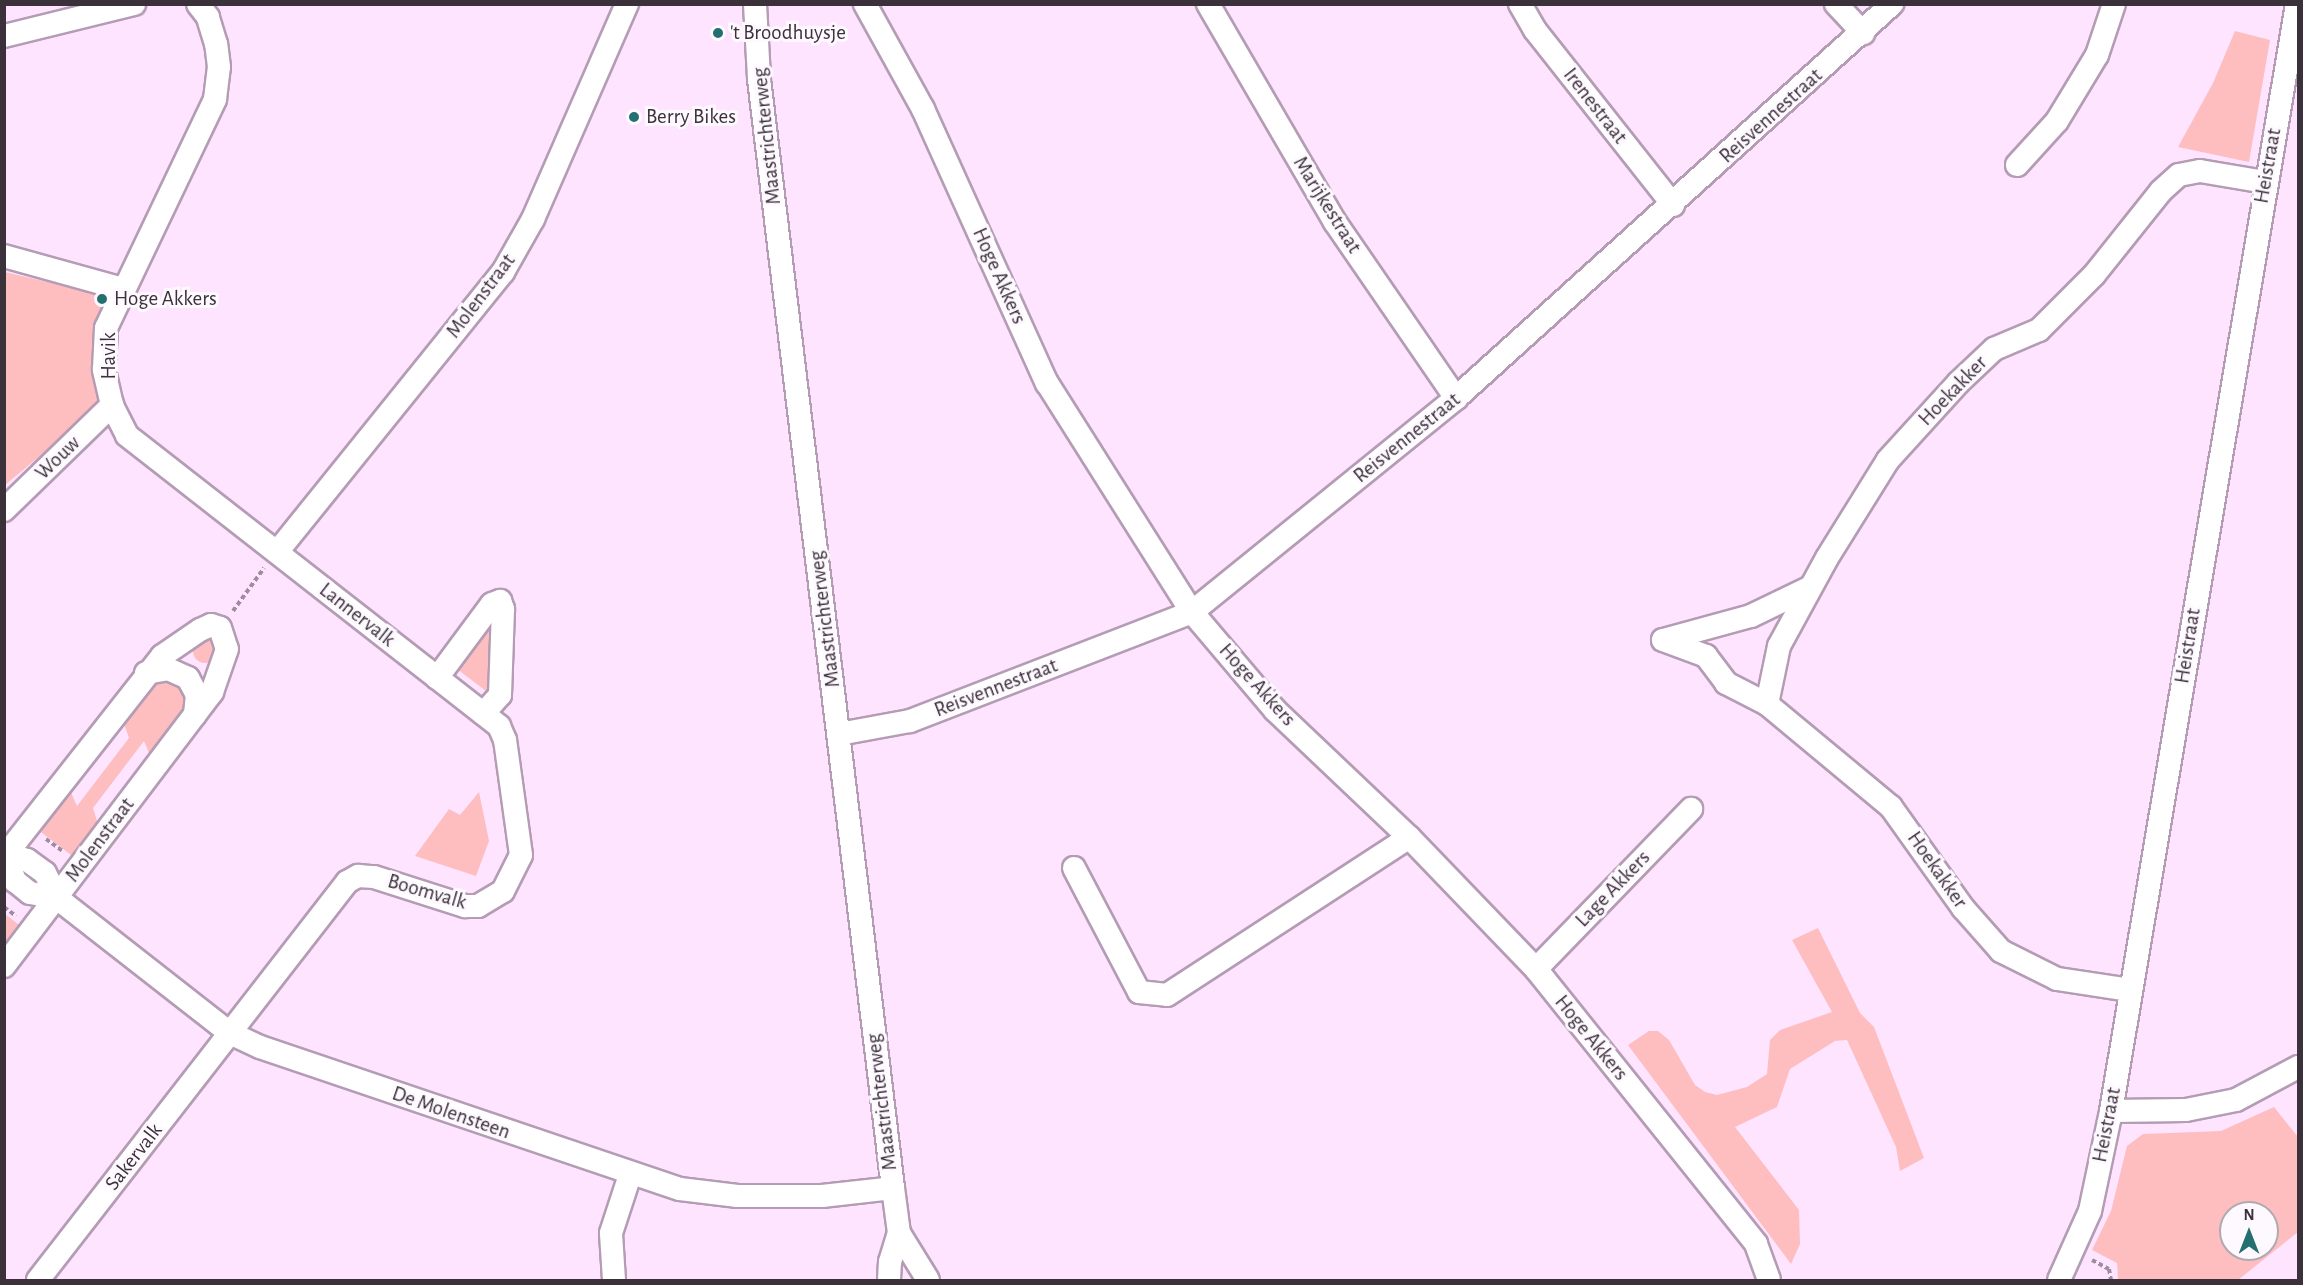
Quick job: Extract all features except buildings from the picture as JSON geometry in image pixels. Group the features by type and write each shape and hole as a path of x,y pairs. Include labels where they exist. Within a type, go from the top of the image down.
{"street":[{"path":"4,36 134,4"},
{"name":"Havik","path":"198,4 208,17 216,44 219,68 215,99 106,328 104,369 112,405 127,435 277,552"},
{"name":"Molenstraat","path":"277,552 503,272 533,219 627,4"},
{"name":"Maastrichterweg","path":"755,4 759,78 899,1233 928,1281"},
{"name":"Hoge Akkers","path":"865,4 923,109 1047,383 1192,612 1275,710 1410,837 1536,969 1756,1244 1770,1281"},
{"name":"Marijkestraat","path":"1208,4 1335,222 1456,398"},
{"name":"Irenestraat","path":"1520,4 1535,30 1673,205"},
{"path":"1836,4 1863,33"},
{"name":"Reisvennestraat","path":"839,734 910,721 1192,612 1456,398 1673,205 1892,4"},
{"path":"2017,165 2057,122 2097,55 2114,4"},
{"name":"Heistraat","path":"2059,1281 2090,1211 2111,1111 2265,182 2291,74 2297,4"},
{"name":"Hoekakker","path":"1767,704 1779,646 1809,588 1888,460 1994,349 2039,330 2094,275 2161,191 2179,176 2200,171 2265,182"},
{"path":"4,256 123,289"},
{"name":"Wouw","path":"4,510 112,405"},
{"name":"Lannervalk","path":"277,552 483,714"},
{"name":"Hoekakker","path":"1809,588 1751,616 1663,640 1706,656 1726,683 1767,704 1891,807 1963,908 2001,951 2057,979 2130,990"},
{"path":"437,678 492,604 500,601 503,609 500,695 483,714"},
{"path":"57,898 45,873 27,860 5,855 146,673 162,656 200,630 211,625 220,628"},
{"name":"Molenstraat","path":"4,966 212,692 227,649 220,628"},
{"path":"146,673 168,669 188,678 197,695 195,715"},
{"name":"Boomvalk","path":"230,1033 347,882 358,876 465,906 478,906 503,891 521,855 517,815 505,740 498,726 483,714"},
{"name":"Lage Akkers","path":"1536,969 1691,809"},
{"path":"1074,868 1139,992 1167,995 1410,837"},
{"name":"De Molensteen","path":"57,898 230,1033 260,1047 630,1175 680,1189 738,1196 822,1196 893,1188"},
{"name":"Sakervalk","path":"38,1281 230,1033"},
{"path":"2111,1111 2186,1110 2236,1100 2298,1067"},
{"path":"614,1281 611,1233 630,1175"},
{"name":"Maastrichterweg","path":"889,1281 890,1262 899,1233"}],"path":[{"path":"220,628 277,552"},
{"path":"29,826 82,865"},
{"path":"2072,1251 2109,1269 2111,1281"}],"shaded area":[{"path":"2235,31 2270,40 2249,162 2178,147 2213,83"},
{"path":"5,272 94,293 101,307 94,353 99,407 5,485"},
{"path":"494,618 490,694 457,669"},
{"path":"205,639 214,642 217,651 214,660 205,663 196,660 193,651 196,642"},
{"path":"162,678 180,682 188,704 152,760 144,741 93,808 99,827 75,858 37,829 69,788 77,806 129,738 122,718 152,681"},
{"path":"479,792 489,841 476,876 415,856 449,809 460,815"},
{"path":"5,914 23,928 5,951"},
{"path":"1818,928 1860,1013 1874,1027 1924,1158 1900,1171 1896,1147 1847,1040 1835,1041 1790,1069 1777,1107 1735,1127 1799,1210 1800,1244 1791,1264 1628,1045 1649,1031 1658,1031 1669,1040 1695,1085 1705,1092 1717,1095 1747,1087 1767,1074 1770,1040 1780,1030 1832,1012 1792,940"},
{"path":"2274,1107 2298,1137 2298,1232 2279,1247 2279,1201 2219,1201 2219,1261 2262,1261 2238,1280 2118,1280 2117,1263 2092,1250 2111,1211 2127,1146 2143,1134 2221,1131"}],"place":[{"name":"'t Broodhuysje","path":"718,33"},
{"name":"Berry Bikes","path":"634,117"},
{"name":"Hoge Akkers","path":"102,299"}]}
